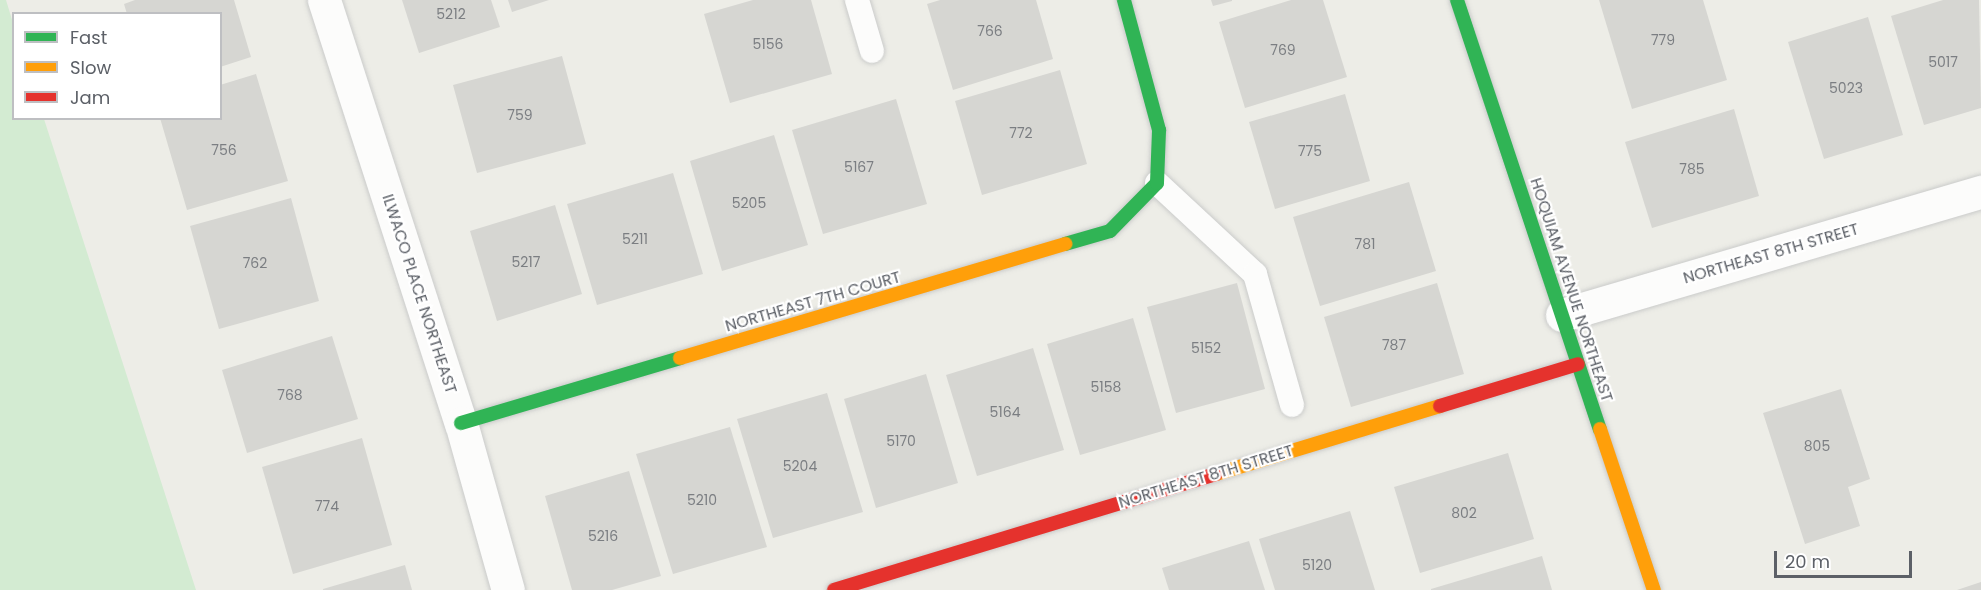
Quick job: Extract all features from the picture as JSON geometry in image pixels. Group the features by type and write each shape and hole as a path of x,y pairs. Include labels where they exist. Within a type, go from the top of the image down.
{"street":[{"name":"ILWACO PLACE NORTHEAST","path":"324,0 461,423 508,590"},
{"path":"1124,0 1159,130 1156,183"},
{"name":"HOQUIAM AVENUE NORTHEAST","path":"1457,0 1654,590"},
{"name":"NORTHEAST 7TH COURT","path":"461,423 1110,231 1156,183"},
{"name":"NORTHEAST 8TH STREET","path":"1562,315 1981,192"},
{"name":"NORTHEAST 8TH STREET","path":"834,590 1578,364"}],"lane":[{"path":"857,0 872,51"},
{"path":"1156,183 1255,274 1292,405"}],"green space":[{"path":"0,0 6,0 12,20 12,120 44,120 196,590 0,590"}],"building":[{"path":"135,0 234,0 251,57 222,66 222,12 126,12 124,4"},
{"path":"402,0 491,0 500,27 419,53"},
{"path":"508,0 549,0 512,12"},
{"path":"753,0 811,0 832,74 730,103 704,14"},
{"path":"940,0 1036,0 1053,59 953,90 927,4"},
{"path":"1211,0 1232,0 1232,1 1213,6"},
{"path":"1291,0 1323,0 1347,77 1245,108 1219,22"},
{"path":"1599,0 1703,0 1727,80 1632,109"},
{"path":"1943,0 1979,0 1981,108 1924,125 1891,16"},
{"path":"1868,17 1903,135 1824,159 1788,42"},
{"path":"562,56 586,144 477,173 453,85"},
{"path":"1060,70 1087,164 982,195 955,101"},
{"path":"256,74 288,181 187,210 161,120 222,120 222,84"},
{"path":"1345,94 1370,181 1275,209 1249,122"},
{"path":"896,99 927,204 823,234 792,130"},
{"path":"1734,109 1759,196 1652,228 1625,142"},
{"path":"774,135 808,245 722,271 690,161"},
{"path":"673,173 703,274 597,305 567,204"},
{"path":"1409,182 1436,271 1320,306 1293,217"},
{"path":"291,198 319,301 219,329 190,226"},
{"path":"555,205 582,294 497,321 470,231"},
{"path":"1237,283 1265,389 1176,413 1147,307"},
{"path":"1437,283 1464,374 1351,407 1324,317"},
{"path":"1133,318 1166,430 1080,455 1047,344"},
{"path":"332,336 358,419 247,453 222,370"},
{"path":"1033,348 1064,450 977,476 946,375"},
{"path":"926,374 958,483 876,508 844,399"},
{"path":"1841,389 1870,479 1848,487 1860,526 1805,544 1763,413"},
{"path":"827,393 863,512 773,538 737,419"},
{"path":"730,427 767,547 673,574 636,454"},
{"path":"362,438 392,545 293,574 262,467"},
{"path":"1508,453 1534,539 1420,573 1394,487"},
{"path":"629,471 661,576 612,590 572,590 545,496"},
{"path":"1350,511 1375,590 1275,590 1259,539"},
{"path":"1249,541 1265,590 1169,590 1162,568"},
{"path":"1542,556 1552,590 1431,590 1431,589"},
{"path":"405,565 412,590 323,590 323,589"},
{"path":"1981,582 1981,590 1957,590"}],"traffic: fast":[{"path":"1065,244 1110,231 1157,183 1159,130 1124,0"},
{"path":"1457,0 1600,429"},
{"path":"461,423 680,358"}],"traffic: slow":[{"path":"680,358 1065,244"},
{"path":"1216,474 1440,406"},
{"path":"1600,429 1654,590"}],"traffic: jam":[{"path":"1440,406 1578,364"},
{"path":"834,590 1216,474"}]}
